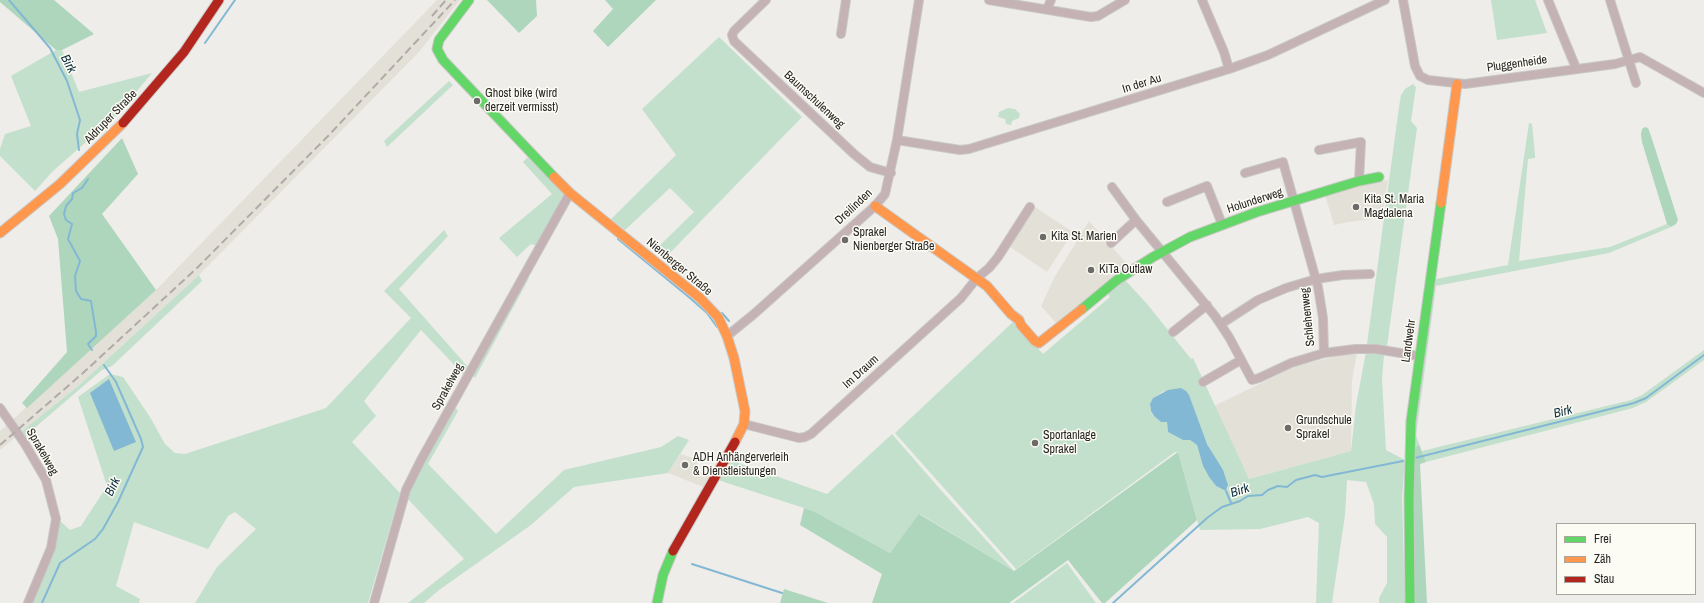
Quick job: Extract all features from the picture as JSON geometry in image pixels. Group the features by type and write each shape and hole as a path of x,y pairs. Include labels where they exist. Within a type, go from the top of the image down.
{"street":[{"name":"Aldruper Straße","path":"0,232 60,184 120,127 184,52 219,0"},
{"name":"Nienberger Straße","path":"470,0 461,9 439,40 437,45 439,55 547,171 570,193 700,298 718,317 727,336 734,358 743,399 744,424 732,450 674,549 663,575 658,603"},
{"name":"Baumschulenweg","path":"766,0 734,31 732,35 734,41 854,154 870,167 891,174"},
{"path":"840,34 846,0"},
{"name":"Dreilinden","path":"727,336 754,314 875,206 885,194 891,174 897,140 919,0"},
{"path":"989,0 1091,17 1098,16 1125,0"},
{"path":"1047,9 1051,0"},
{"path":"1202,0 1224,52 1229,69"},
{"name":"In der Au","path":"897,140 960,150 969,149 1229,69 1268,55 1384,0"},
{"name":"Pluggenheide","path":"1402,0 1415,66 1417,72 1423,78 1458,84 1615,64 1637,56 1644,57 1704,93"},
{"path":"1548,0 1576,68"},
{"path":"1610,0 1636,83"},
{"name":"Landwehr","path":"1410,603 1410,434 1419,356 1458,84"},
{"path":"1319,150 1361,142 1359,181"},
{"name":"Holunderweg","path":"1245,173 1283,162 1294,201"},
{"name":"Holunderweg","path":"977,278 987,286 1011,314 1019,320 1021,325 1035,341 1041,343 1050,333 1058,330 1117,280 1190,237 1222,224 1294,201 1359,181 1379,177"},
{"name":"Holunderweg","path":"1168,202 1207,186 1222,224"},
{"path":"1112,187 1136,220 1221,324 1249,378 1254,380 1291,363 1324,353"},
{"name":"Sprakelweg","path":"374,603 406,490 421,460 570,193"},
{"name":"Schlehenweg","path":"1294,201 1316,279 1323,318 1324,353 1355,349 1376,349 1419,356"},
{"path":"875,206 977,278"},
{"name":"Im Draum","path":"744,424 794,438 808,436 961,298 977,278 989,268 998,257 1030,207"},
{"path":"1111,243 1136,220"},
{"name":"Schlehenweg","path":"1316,279 1343,275 1370,274"},
{"path":"1221,324 1238,312 1268,295 1316,279"},
{"path":"1173,332 1207,305"},
{"path":"1203,382 1241,360"},
{"name":"Sprakelweg","path":"0,408 25,444 46,480 56,519 51,548 28,603"}],"shaded area":[{"path":"437,0 460,0 419,52 199,275 77,387 0,450 0,431 156,290"},
{"name":"Kita St. Maria Magdalena","path":"1388,180 1382,218 1334,225 1325,195"},
{"name":"Kita St. Marien","path":"1035,207 1073,232 1047,272 1010,247"},
{"name":"KiTa Outlaw","path":"1089,221 1129,266 1056,323 1041,306 1054,278"},
{"name":"Grundschule Sprakel","path":"1357,353 1352,381 1351,451 1249,479 1214,406 1296,366 1337,356"},
{"path":"681,454 698,460 694,471 709,476 703,487 668,473"}],"green space":[{"path":"0,0 54,0 94,34 62,50 56,50 0,2"},
{"path":"487,0 536,0 537,16 519,33"},
{"path":"605,0 656,0 608,47 593,31 613,9"},
{"path":"1491,0 1535,0 1547,33 1497,40"},
{"path":"719,37 802,117 664,259 654,251 694,212 670,188 625,230 611,219 676,155 642,109"},
{"path":"56,50 62,50 79,92 152,73 118,114 53,171 35,191 0,156 0,149 5,134 31,126 11,76"},
{"path":"449,81 453,85 387,147 384,141"},
{"path":"1413,84 1416,87 1411,121 1417,128 1387,346 1367,344 1401,95 1405,89"},
{"path":"1008,108 1015,109 1020,114 1019,118 1012,121 1011,125 1006,124 1005,119 998,117 999,112"},
{"path":"1529,123 1532,124 1535,158 1528,159 1519,261 1610,247 1667,224 1671,227 1609,253 1436,286 1416,435 1419,444 1416,446 1412,441 1456,132 1436,279 1508,265"},
{"path":"1645,127 1648,128 1651,136 1678,220 1676,224 1671,227 1667,224 1642,142 1642,129"},
{"path":"122,138 138,174 102,214 156,290 27,408 22,403 67,352 58,239 49,216"},
{"path":"528,157 564,193 537,246 531,244 517,257 499,238 552,194 523,162"},
{"path":"444,230 448,236 399,289 468,367 464,375 421,330 364,401 376,416 352,442 400,493 368,603 195,603 217,567 256,529 235,512 228,516 208,549 134,522 116,586 140,599 139,603 31,603 59,520 70,530 81,526 107,486 78,397 110,374 123,377 150,417 165,444 175,453 185,454 326,408 411,318 384,291"},
{"path":"199,275 202,281 112,366 102,370 24,437 21,432 77,387"},
{"path":"527,276 529,278 475,378 472,375"},
{"path":"1125,280 1148,305 1191,359 1193,358 1249,479 1351,451 1356,405 1366,352 1384,355 1382,379 1386,450 1405,460 1402,497 1405,603 1379,603 1379,598 1387,583 1387,537 1375,524 1374,504 1366,482 1347,480 1345,515 1332,603 1316,603 1319,523 1308,517 1260,529 1200,530 1178,452 1175,452 1016,569 895,433 1013,322 1043,354 1110,297 1107,293","holes":["1164,391 1204,438 1225,476 1228,488 1226,491 1216,486 1209,477 1203,466 1197,445 1190,440 1183,440 1168,432 1167,422 1161,422 1152,414 1150,407 1153,398"]},
{"path":"1704,350 1704,360 1646,402 1633,408 1426,462 1422,451 1631,400 1642,395"},
{"path":"455,407 458,411 428,464 496,534 564,470 661,447 678,436 689,440 668,473 574,487 531,525 439,590 424,603 408,603 464,559 407,498 424,462"},
{"path":"892,434 1014,571 920,514 890,553 813,511 718,480 730,460 827,494"},
{"path":"1419,444 1426,462 1420,464 1427,603 1413,603 1413,449"},
{"path":"1178,452 1197,520 1105,603 1102,603 1068,560 1009,603 872,603 882,574 800,525 804,508 813,511 890,553 919,514 1014,571"},
{"path":"1067,563 1096,603 1013,603"},
{"path":"784,589 828,603 780,603"}],"water":[{"path":"109,379 136,442 114,451 90,393"},
{"path":"1181,388 1189,395 1207,444 1223,470 1228,485 1226,491 1216,486 1209,477 1203,466 1197,445 1190,440 1183,440 1168,432 1167,422 1161,422 1151,411 1150,404 1153,398 1168,390"}],"waterway":[{"name":"Birk","path":"9,0 50,48 67,81 80,120 77,134 79,150"},
{"path":"205,43 235,0"},
{"name":"Birk","path":"88,179 82,188 73,193 72,199 66,206 64,214 66,220 72,224 68,239 80,261 75,276 76,291 81,299 91,301 96,332 96,336 88,344 92,350"},
{"path":"618,239 707,313 717,327"},
{"path":"722,313 729,321"},
{"name":"Birk","path":"1415,458 1634,403 1646,398 1704,355"},
{"name":"Birk","path":"42,603 60,563 95,539 103,529 118,502 143,447 141,439 116,382 104,365"},
{"name":"Birk","path":"1113,603 1207,518 1222,507 1240,501 1248,496 1262,495 1268,490 1278,486 1287,487 1296,480 1315,475 1322,477 1403,461"},
{"path":"1226,491 1231,503"},
{"path":"692,564 782,593"}],"railway":[{"path":"432,16 446,0"},
{"path":"0,445 83,373 197,268 330,134 455,0"}],"traffic: fast":[{"path":"469,0 439,40 437,49 443,60 554,177"},
{"path":"1082,309 1117,280 1153,257 1190,237 1257,212 1359,181 1379,177"},
{"path":"1410,603 1409,498 1411,421 1441,203"},
{"path":"657,603 663,575 673,551"}],"traffic: slow":[{"path":"1441,203 1457,84"},
{"path":"0,233 60,184 123,123"},
{"path":"554,177 570,193 700,298 718,317 727,336 734,358 745,411 744,424 735,442"},
{"path":"875,206 987,286 1011,314 1019,320 1021,325 1035,341 1039,343 1082,309"}],"traffic: jam":[{"path":"123,123 184,52 219,0"},
{"path":"673,551 735,442"}],"place":[{"name":"Ghost bike (wird derzeit vermisst)","path":"477,101"},
{"name":"Kita St. Maria Magdalena","path":"1356,207"},
{"name":"Kita St. Marien","path":"1043,237"},
{"name":"Sprakel Nienberger Straße","path":"845,240"},
{"name":"KiTa Outlaw","path":"1091,270"},
{"name":"Grundschule Sprakel","path":"1288,428"},
{"name":"Sportanlage Sprakel","path":"1035,443"},
{"name":"ADH Anhängerverleih & Dienstleistungen","path":"685,465"}]}
